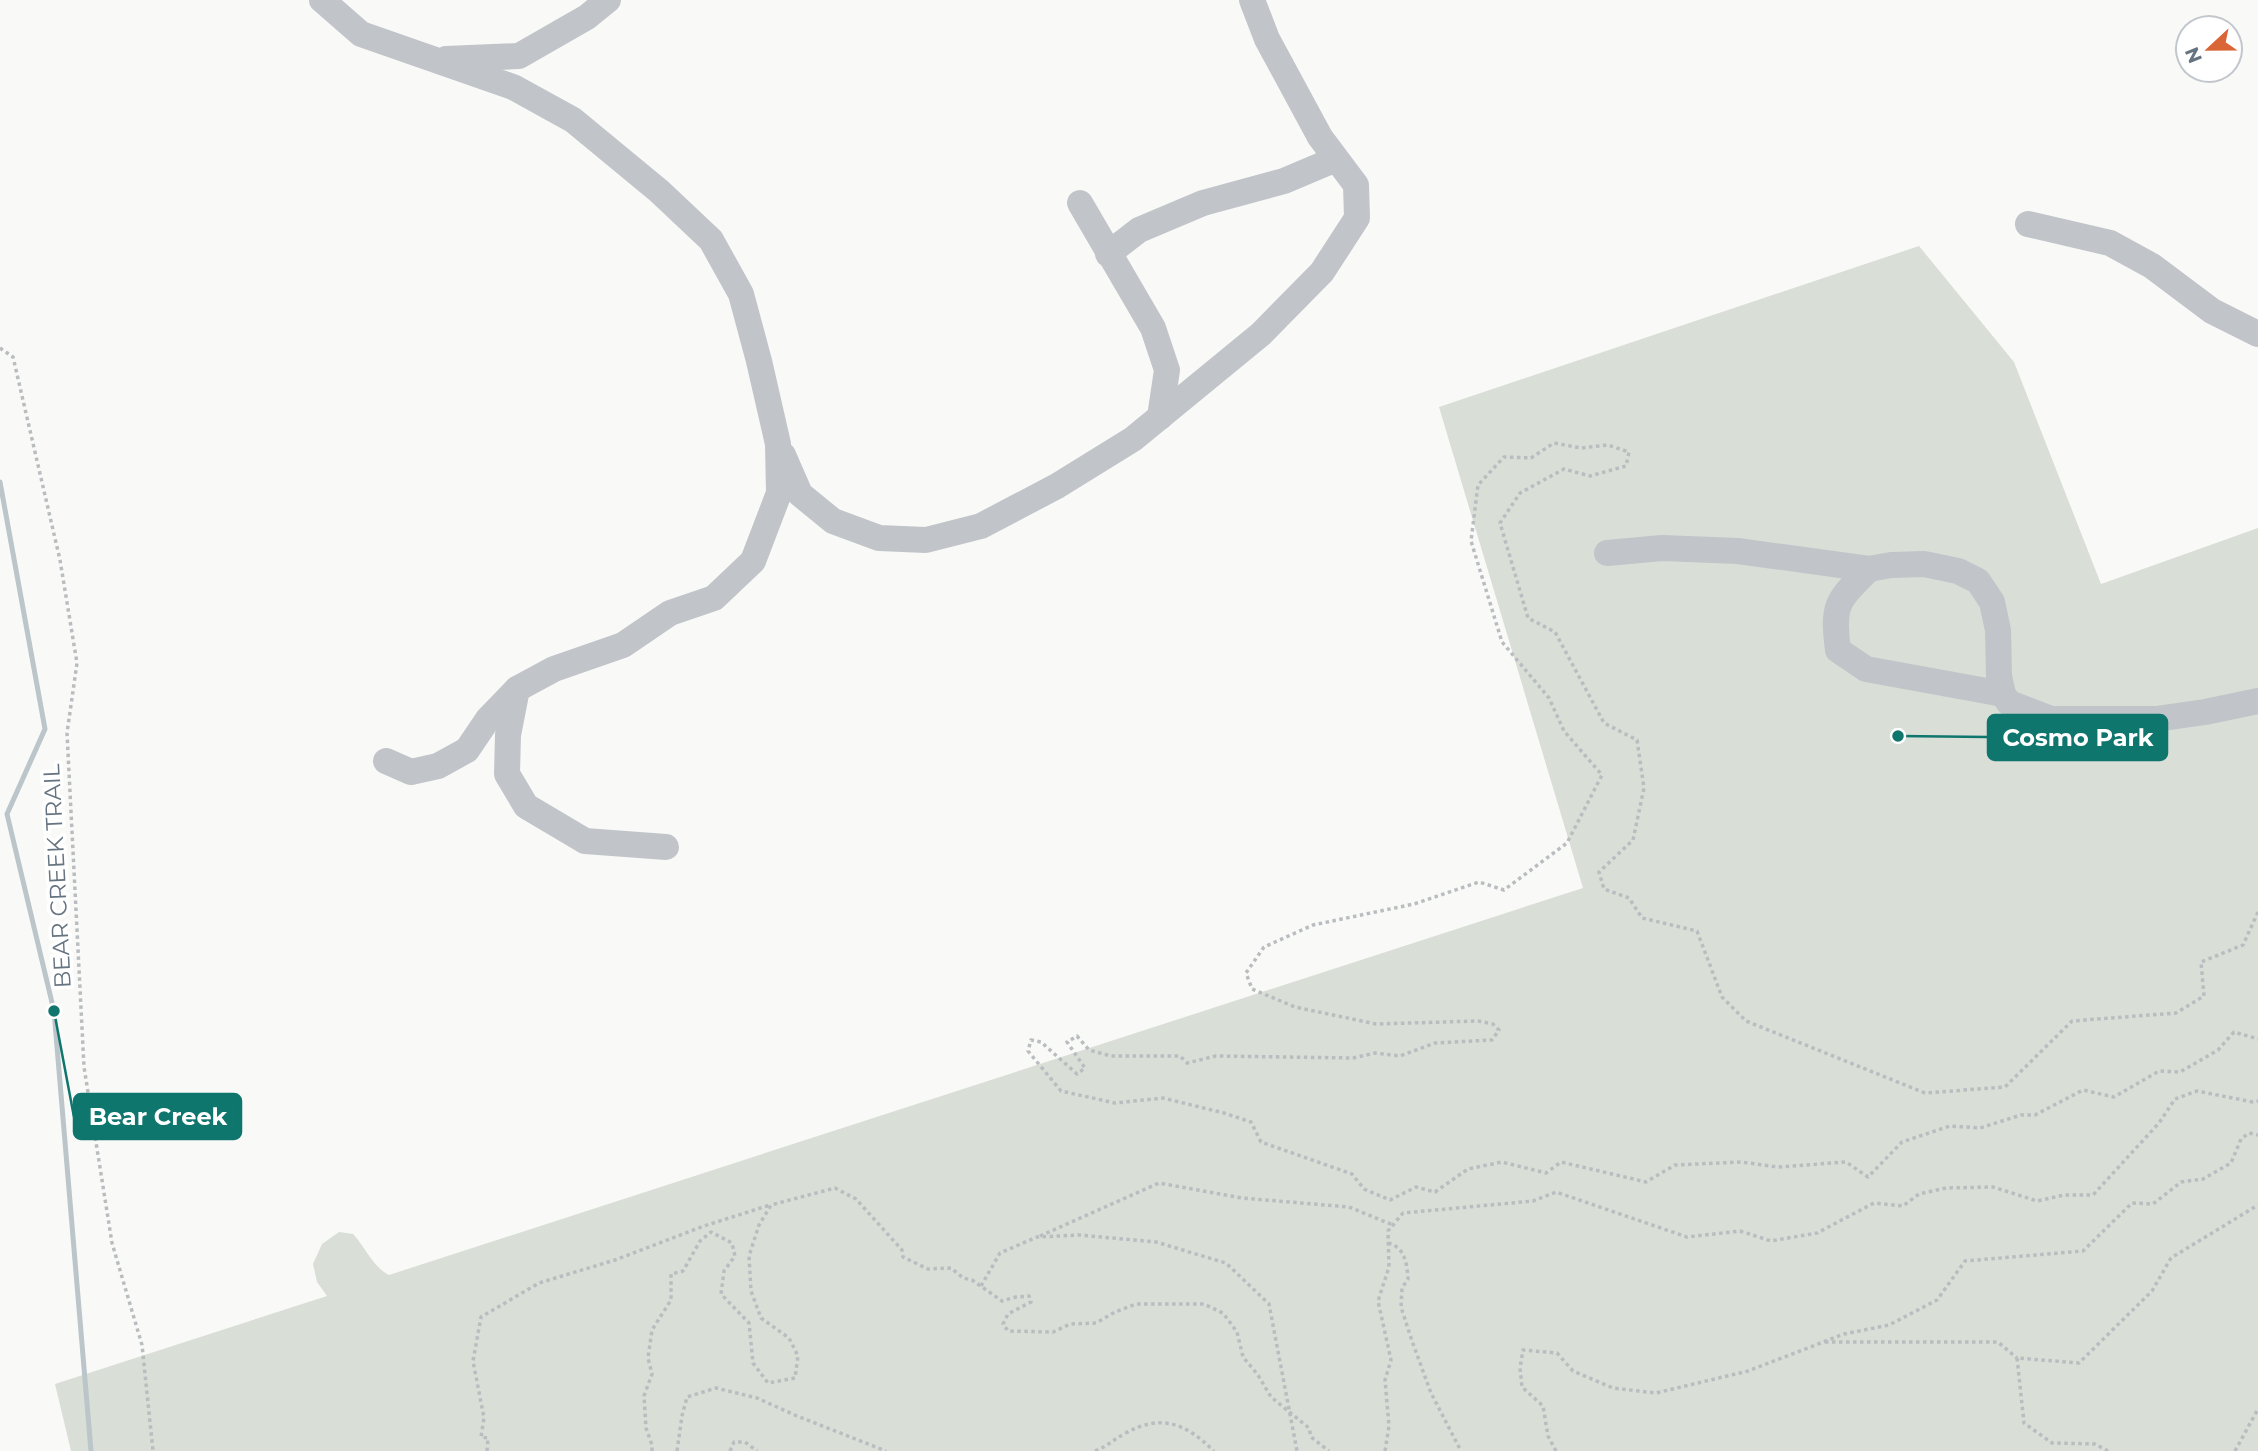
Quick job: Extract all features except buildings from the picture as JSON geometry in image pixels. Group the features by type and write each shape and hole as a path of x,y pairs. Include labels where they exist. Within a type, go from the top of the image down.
{"lane":[{"path":"322,0 361,34 513,87 573,120 659,191 711,240 741,294 778,444 800,494 833,521 879,538 926,540 981,526 1057,486 1133,439 1261,334 1322,272 1357,218 1356,185 1320,138 1274,51 1252,0"},
{"path":"431,59 519,56 587,17 608,0"},
{"path":"1108,254 1139,230 1203,203 1283,181 1336,159"},
{"path":"1080,203 1153,328 1167,370 1160,417"},
{"path":"2028,224 2110,243 2152,265 2211,311 2258,334"},
{"path":"386,761 411,772 438,766 467,750 488,719 517,689 554,668 623,645 670,613 714,598 753,561 779,493 778,444"},
{"path":"1607,553 1662,548 1738,551 1869,569 1924,564 1958,571 1978,581 1992,602 1998,630 1999,676 2003,694 2009,703 2051,719 2156,719 2258,701"},
{"path":"1869,569 1842,596 1834,621 1838,650 1866,669 2003,694"},
{"path":"517,689 508,735 507,774 526,806 585,841 666,847"}],"path":[{"name":"BEAR CREEK TRAIL","path":"0,348 13,357 60,560 77,663 67,733 84,1067 112,1243 142,1345 153,1451"},
{"path":"2258,912 2243,945 2201,962 2204,996 2176,1013 2072,1021 2005,1087 1925,1093 1746,1021 1722,997 1697,931 1642,918 1629,898 1604,890 1600,872 1633,840 1644,788 1637,740 1604,723 1555,632 1528,618 1500,523 1520,493 1564,469 1590,476 1626,466 1629,452 1608,445 1581,447 1554,443 1531,457 1504,457 1478,485 1471,541 1502,642 1549,698 1564,731 1602,775 1567,843 1504,890 1479,882 1414,904 1313,925 1264,947 1246,973 1252,989 1295,1007 1376,1024 1478,1021 1493,1024 1499,1030 1492,1040 1435,1043 1400,1056 1375,1053 1353,1058 1216,1056 1187,1063 1180,1056 1111,1056 1088,1050 1077,1036 1067,1042 1085,1068 1077,1074 1041,1042 1031,1040 1028,1051 1061,1091 1115,1103 1163,1098 1224,1113 1251,1122 1261,1142 1352,1174 1364,1189 1390,1200 1416,1186 1435,1192 1468,1169 1502,1162 1546,1174 1561,1162 1646,1182 1675,1165 1741,1162 1778,1167 1846,1162 1868,1177 1902,1142 1950,1126 1980,1128 2021,1115 2035,1115 2083,1090 2114,1097 2159,1071 2180,1072 2218,1050 2234,1032 2258,1039"},
{"path":"1385,1451 1389,1426 1385,1380 1391,1360 1378,1301 1389,1267 1388,1231 1403,1213 1533,1201 1556,1192 1687,1237 1740,1231 1772,1241 1817,1233 1874,1203 1903,1206 1919,1194 1945,1188 1993,1187 2037,1201 2064,1195 2093,1195 2159,1123 2175,1099 2197,1091 2258,1101"},
{"path":"1556,1451 1548,1436 1543,1406 1522,1387 1520,1368 1523,1350 1557,1353 1573,1371 1613,1388 1656,1393 1748,1371 1868,1327 1889,1325 1937,1300 1965,1261 2043,1252 2083,1251 2132,1203 2153,1204 2181,1182 2203,1179 2231,1163 2241,1139 2249,1133 2258,1135"},
{"path":"981,1286 1000,1253 1159,1183 1242,1198 1349,1207 1393,1225"},
{"path":"487,1451 488,1438 481,1437 484,1418 473,1361 481,1317 539,1283 615,1260 771,1205 835,1188 856,1199 902,1250 903,1257 928,1269 951,1268 1002,1301 1030,1296 1031,1302 1008,1314 1003,1324 1008,1331 1053,1332 1070,1325 1096,1323 1136,1304 1204,1304 1223,1313 1237,1332 1243,1357 1271,1397 1309,1428 1311,1437 1329,1451"},
{"path":"652,1451 646,1428 644,1396 652,1374 649,1358 652,1331 671,1300 671,1274 683,1271 701,1241 711,1233 732,1243 734,1256 724,1271 721,1294 749,1323 753,1363 768,1383 795,1378 798,1356 789,1338 761,1318 751,1291 749,1256 759,1225 771,1205"},
{"path":"1823,1342 1998,1342 2017,1358 2079,1363 2152,1291 2171,1258 2258,1205"},
{"path":"1037,1237 1079,1235 1156,1242 1226,1263 1269,1304 1297,1451"},
{"path":"1388,1243 1395,1244 1404,1255 1408,1279 1402,1288 1401,1307 1431,1393 1461,1451"},
{"path":"2017,1358 2024,1423 2052,1443 2095,1444 2108,1451"},
{"path":"677,1451 687,1397 716,1388 757,1398 886,1451"},
{"path":"2235,1451 2258,1409"},
{"path":"1095,1451 1149,1422 1172,1423 1199,1436 1214,1451"},
{"path":"730,1451 734,1442 744,1442 757,1451"}],"shaded area":[{"path":"1919,246 2014,362 2101,584 2258,528 2258,1451 71,1451 55,1384 327,1296 317,1282 313,1264 322,1244 339,1232 353,1234 374,1262 389,1275 1583,888 1439,407"}],"waterway":[{"path":"0,482 45,729 7,814 54,1011 91,1451"}],"place":[{"name":"Cosmo Park","path":"1898,736"},
{"name":"Bear Creek","path":"54,1011"}]}
